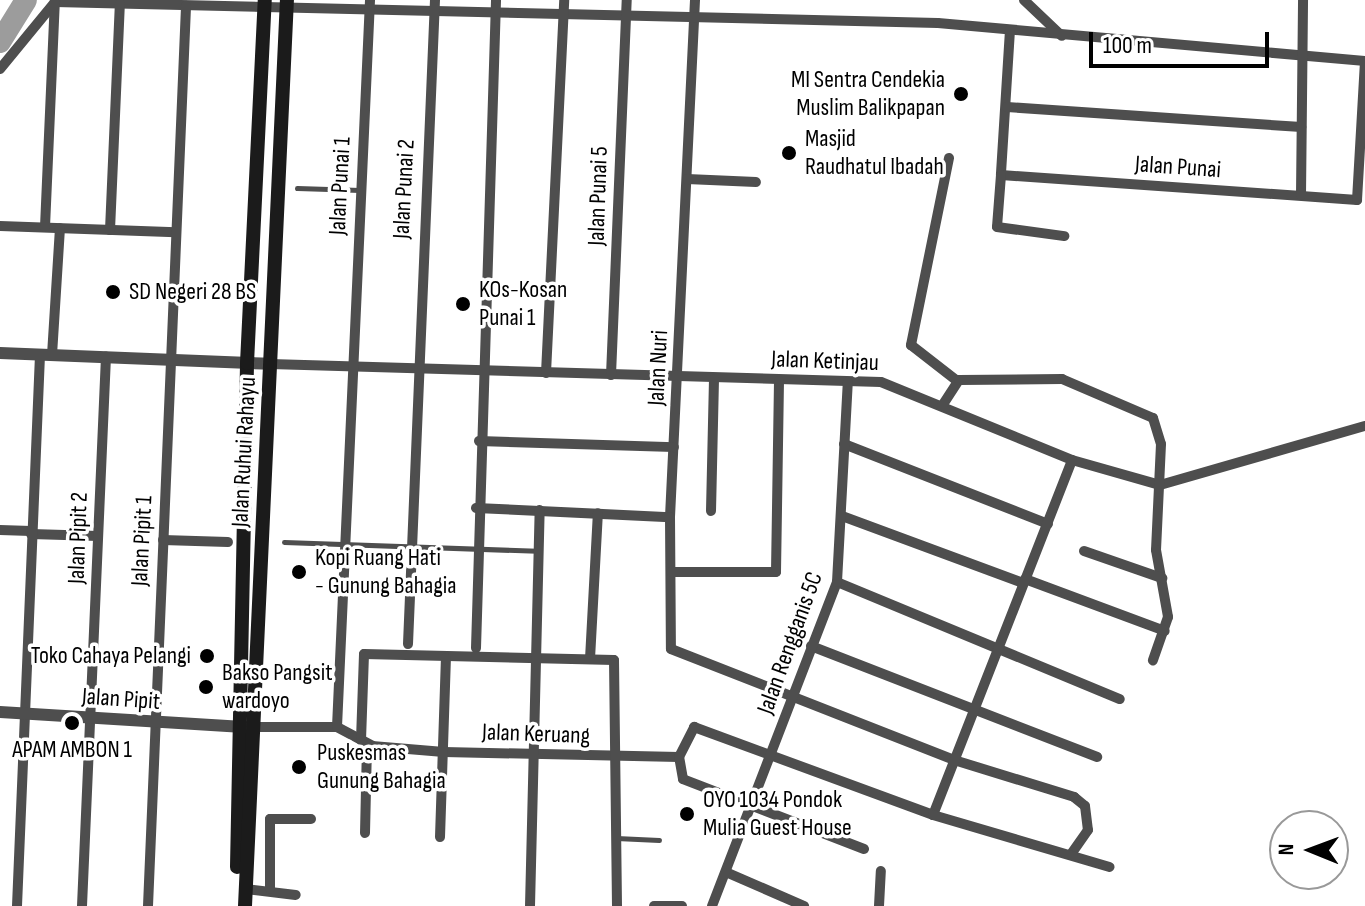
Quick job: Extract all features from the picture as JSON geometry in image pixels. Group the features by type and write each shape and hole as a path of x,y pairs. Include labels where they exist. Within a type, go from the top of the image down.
{"main road":[{"name":"Jalan Ruhui Rahayu","path":"245,906 247,363 265,5"},
{"name":"Jalan Ruhui Rahayu","path":"237,906 245,727 270,364 287,5"}],"street":[{"path":"476,648 476,508 496,0"},
{"path":"546,373 564,0"},
{"name":"Jalan Punai 5","path":"611,375 627,0"},
{"name":"Jalan Nuri","path":"695,0 670,517 671,649 793,697"},
{"path":"1024,0 1062,36"},
{"path":"1301,195 1300,57 1303,0"},
{"path":"55,1 186,6 212,3 308,7 370,4 434,6 496,16 694,18 1010,30 1365,61"},
{"path":"0,69 55,1"},
{"path":"45,227 55,1"},
{"path":"110,230 120,4"},
{"name":"Jalan Punai 1","path":"353,367 370,4"},
{"name":"Jalan Pipit 1","path":"148,906 186,6"},
{"name":"Jalan Punai 2","path":"408,644 434,6"},
{"path":"1010,30 997,227 1064,236"},
{"name":"Jalan Punai","path":"1001,175 1360,198 1365,61"},
{"path":"1007,107 1301,127"},
{"path":"949,158 911,347 956,380 1062,379 1143,407 1161,444 1165,631 1153,660"},
{"path":"687,179 756,182"},
{"path":"0,226 176,232"},
{"path":"17,906 31,533 60,228"},
{"name":"Jalan Ketinjau","path":"0,353 888,384 1072,460 1160,485"},
{"name":"Jalan Pipit 2","path":"82,906 106,357"},
{"path":"337,727 353,367"},
{"path":"711,511 714,379"},
{"path":"942,406 956,380"},
{"path":"671,572 776,572 779,381"},
{"name":"Jalan Rengganis 5C","path":"712,906 728,873 770,751 837,582 848,382"},
{"path":"1160,485 1365,426"},
{"path":"479,441 674,447"},
{"path":"844,444 1048,524"},
{"path":"933,815 977,710 1072,460"},
{"path":"476,508 670,517"},
{"path":"530,906 534,751 532,660 540,510"},
{"path":"590,659 598,513"},
{"path":"842,516 1165,631"},
{"path":"0,530 98,536"},
{"path":"163,540 228,542"},
{"path":"1084,551 1162,578"},
{"path":"837,582 998,653 1120,699"},
{"path":"811,646 1097,757"},
{"path":"365,833 364,654 614,660 619,668 617,906"},
{"path":"440,837 446,658"},
{"path":"793,697 954,760 1074,797 1088,814 1088,830 1072,853"},
{"name":"Jalan Pipit","path":"0,712 155,724 245,727"},
{"path":"864,849 683,779 679,757 701,725 933,815 1072,853 1110,867"},
{"name":"Jalan Keruang","path":"245,727 337,727 364,742 444,752 534,751 617,757 679,757"},
{"path":"270,889 270,819 311,819"},
{"path":"879,906 881,871"},
{"path":"728,873 804,906"},
{"path":"246,889 270,889 296,895"},
{"path":"654,906 682,906"}],"lane":[{"path":"297,188 360,190"},
{"path":"284,542 537,551"},
{"path":"616,838 659,840"}],"waterway":[{"path":"0,42 26,0"}],"place":[{"name":"MI Sentra Cendekia Muslim Balikpapan","path":"961,94"},
{"name":"Masjid Raudhatul Ibadah","path":"789,153"},
{"name":"SD Negeri 28 BS","path":"113,292"},
{"name":"KOs-Kosan Punai 1","path":"463,304"},
{"name":"Kopi Ruang Hati - Gunung Bahagia","path":"299,572"},
{"name":"Toko Cahaya Pelangi","path":"207,656"},
{"name":"Bakso Pangsit wardoyo","path":"206,687"},
{"name":"APAM AMBON 1","path":"72,723"},
{"name":"Puskesmas Gunung Bahagia","path":"299,767"},
{"name":"OYO 1034 Pondok Mulia Guest House","path":"687,814"}]}
